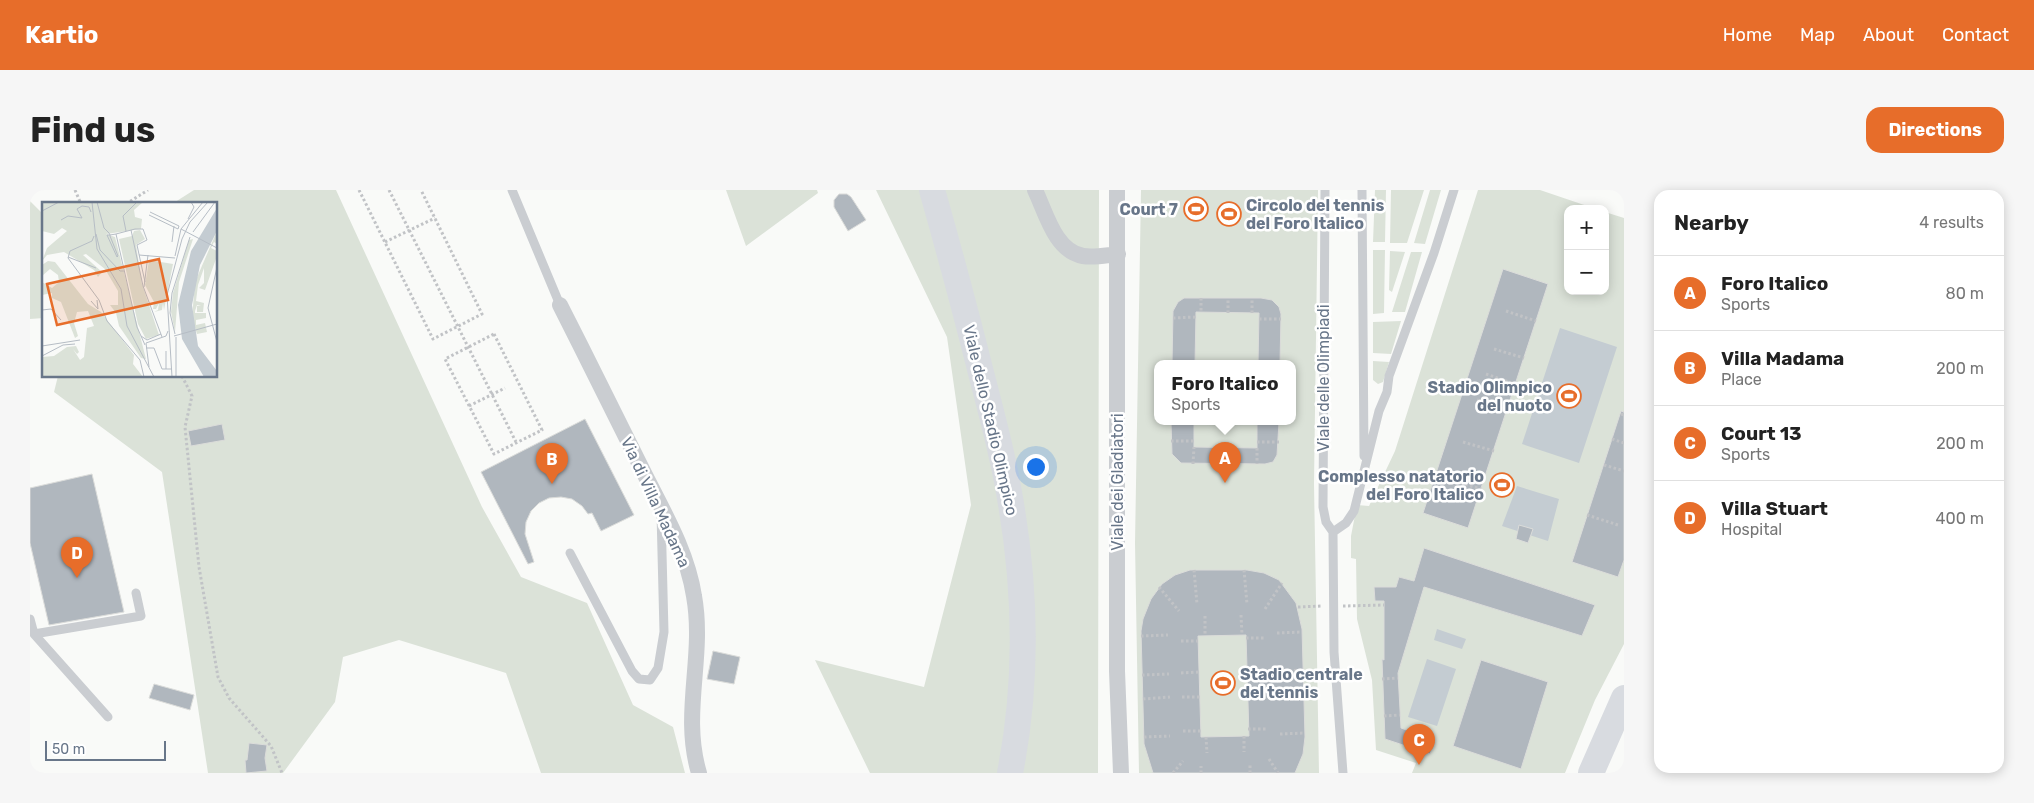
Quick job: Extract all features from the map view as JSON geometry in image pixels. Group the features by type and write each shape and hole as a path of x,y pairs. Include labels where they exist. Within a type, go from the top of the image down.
{"main road":[{"name":"Viale dello Stadio Olimpico","path":"932,190 999,442 1015,528 1024,661 1020,709 1010,773"},
{"path":"1591,773 1624,698"}],"street":[{"path":"1035,190 1059,241 1068,249 1086,256 1118,254"},
{"name":"Viale dei Gladiatori","path":"1117,190 1117,671 1121,773"},
{"name":"Via di Villa Madama","path":"560,304 661,507 684,557 690,575 696,606 697,652 691,730 699,773"}],"lane":[{"path":"512,190 560,304"},
{"name":"Viale delle Olimpiadi","path":"1324,190 1322,507 1326,522 1333,532 1334,652 1342,773"},
{"path":"1362,190 1364,317 1362,353 1365,469"},
{"path":"1333,532 1346,523 1352,515 1379,411 1388,392 1390,376 1454,190"},
{"path":"570,554 632,671 639,679 650,680 658,668 664,632 661,507"},
{"path":"34,634 141,616 136,593"},
{"path":"30,619 34,634 108,717"}],"path":[{"path":"75,190 80,202"},
{"path":"129,202 148,190"},
{"path":"359,190 433,339 482,314 421,190"},
{"path":"389,190 516,442"},
{"path":"385,242 435,218"},
{"path":"1201,298 1201,312"},
{"path":"1228,298 1228,313"},
{"path":"1252,298 1252,313"},
{"path":"1506,311 1536,321"},
{"path":"1173,318 1196,318"},
{"path":"1259,319 1281,319"},
{"path":"494,334 542,430 494,454 469,406 445,359 494,334"},
{"path":"1494,349 1524,358"},
{"path":"1486,374 1516,384"},
{"path":"183,378 192,396 185,427 199,567 218,677 229,698 271,746 281,772"},
{"path":"469,406 506,388"},
{"path":"1477,400 1507,410"},
{"path":"1612,439 1624,443"},
{"path":"1171,441 1194,441"},
{"path":"1257,442 1279,442"},
{"path":"1463,442 1494,451"},
{"path":"1193,464 1194,447"},
{"path":"1226,448 1226,464"},
{"path":"1257,448 1257,464"},
{"path":"1604,464 1624,471"},
{"path":"1451,480 1481,489"},
{"path":"1587,514 1618,525"},
{"path":"1194,570 1197,604"},
{"path":"1244,570 1247,604"},
{"path":"1265,609 1282,583"},
{"path":"1159,587 1179,611"},
{"path":"1241,615 1242,635"},
{"path":"1205,616 1205,636"},
{"path":"1277,632 1302,632"},
{"path":"1142,636 1168,635"},
{"path":"1246,638 1265,638"},
{"path":"1180,641 1198,641"},
{"path":"1279,671 1303,670"},
{"path":"1247,672 1266,671"},
{"path":"1181,673 1199,672"},
{"path":"1142,675 1169,674"},
{"path":"1382,679 1398,678"},
{"path":"1248,696 1267,694"},
{"path":"1279,695 1304,695"},
{"path":"1182,697 1200,697"},
{"path":"1143,699 1170,698"},
{"path":"1384,716 1400,715"},
{"path":"1248,729 1268,729"},
{"path":"1183,731 1200,731"},
{"path":"1280,734 1305,733"},
{"path":"1144,737 1170,736"},
{"path":"1244,736 1244,752"},
{"path":"1206,737 1207,754"},
{"path":"1269,759 1278,773"},
{"path":"1173,773 1183,761"},
{"path":"1250,765 1250,773"},
{"path":"1201,766 1201,773"}],"shaded area":[{"path":"194,190 336,190 482,507 521,577 587,603 633,705 673,727 685,773 541,773 506,673 399,640 343,657 335,702 283,773 208,773 162,472 54,392 58,378 218,378 218,202 175,202"},
{"path":"726,190 817,190 818,193 746,246"},
{"path":"876,190 1099,190 1098,773 870,773 815,660 924,687 971,505 947,337"},
{"path":"1141,190 1318,190 1314,484 1319,773 1139,773 1135,543"},
{"path":"1375,190 1386,190 1385,242 1373,242"},
{"path":"1391,190 1424,190 1407,243 1390,243"},
{"path":"1430,190 1441,190 1425,244 1414,243"},
{"name":"Complesso natatorio del Foro Italico","path":"1478,190 1540,190 1584,205 1564,205 1564,295 1609,295 1609,213 1624,218 1624,644 1595,700 1565,773 1412,773 1416,763 1376,750 1372,680 1357,619 1356,559 1351,558 1351,536 1357,505 1369,506 1395,451"},
{"path":"30,201 42,213 42,318 30,319"},
{"path":"1373,250 1385,250 1384,313 1373,314"},
{"path":"1390,251 1405,252 1392,292 1389,290"},
{"path":"1411,252 1422,252 1405,312 1392,312"},
{"path":"1401,321 1391,354 1373,353 1373,322"},
{"name":"Stadio Olimpico del nuoto","path":"1560,328 1617,347 1579,463 1522,444"},
{"path":"1373,361 1389,362 1383,382 1378,384 1373,380"},
{"path":"1517,486 1559,499 1548,541 1502,526"},
{"path":"1437,629 1466,639 1462,649 1434,640"},
{"path":"1427,659 1456,669 1437,726 1408,717"}],"building":[{"path":"839,194 847,194 851,197 866,220 848,231 834,207 834,200"},
{"path":"1503,269 1548,284 1468,528 1423,513"},
{"path":"1184,298 1261,298 1272,300 1279,307 1281,314 1280,360 1258,360 1259,313 1196,312 1195,360 1172,360 1173,311 1178,302"},
{"path":"1621,411 1624,412 1624,560 1618,577 1572,562"},
{"path":"585,419 634,515 601,531 592,513 588,514 582,506 572,499 561,497 549,498 539,503 531,511 526,522 525,534 534,562 528,564 481,472"},
{"path":"222,424 225,440 191,446 188,431"},
{"path":"1171,425 1194,425 1194,447 1257,448 1257,425 1279,425 1277,455 1273,462 1265,464 1181,463 1172,454"},
{"path":"92,474 124,612 49,625 30,543 30,488"},
{"path":"1519,525 1533,529 1528,543 1516,539"},
{"path":"1424,548 1595,605 1582,636 1424,587 1398,673 1401,728 1435,740 1430,754 1385,739 1382,659 1384,660 1384,601 1375,601 1374,587 1396,587 1399,577 1414,581"},
{"name":"Stadio centrale del tennis","path":"1190,570 1247,570 1264,573 1279,580 1296,603 1302,629 1305,737 1303,754 1295,773 1153,773 1144,744 1141,631 1143,619 1151,599 1162,584 1175,575","holes":["1246,635 1249,736 1201,737 1198,636"]},
{"path":"713,651 740,657 734,684 707,679"},
{"path":"1481,660 1548,682 1521,769 1453,746"},
{"path":"154,684 194,695 190,710 149,698"},
{"path":"249,743 267,745 265,758 267,771 246,773 245,760 247,760"}],"place":[{"name":"Court 7","path":"1196,209"},
{"name":"Circolo del tennis del Foro Italico","path":"1229,214"},
{"name":"Stadio Olimpico del nuoto","path":"1569,396"},
{"name":"Foro Italico","path":"1225,483"},
{"name":"Villa Madama","path":"552,484"},
{"name":"Complesso natatorio del Foro Italico","path":"1502,485"},
{"name":"Villa Stuart","path":"77,578"},
{"name":"Stadio centrale del tennis","path":"1223,683"},
{"name":"Court 13","path":"1419,765"}]}
